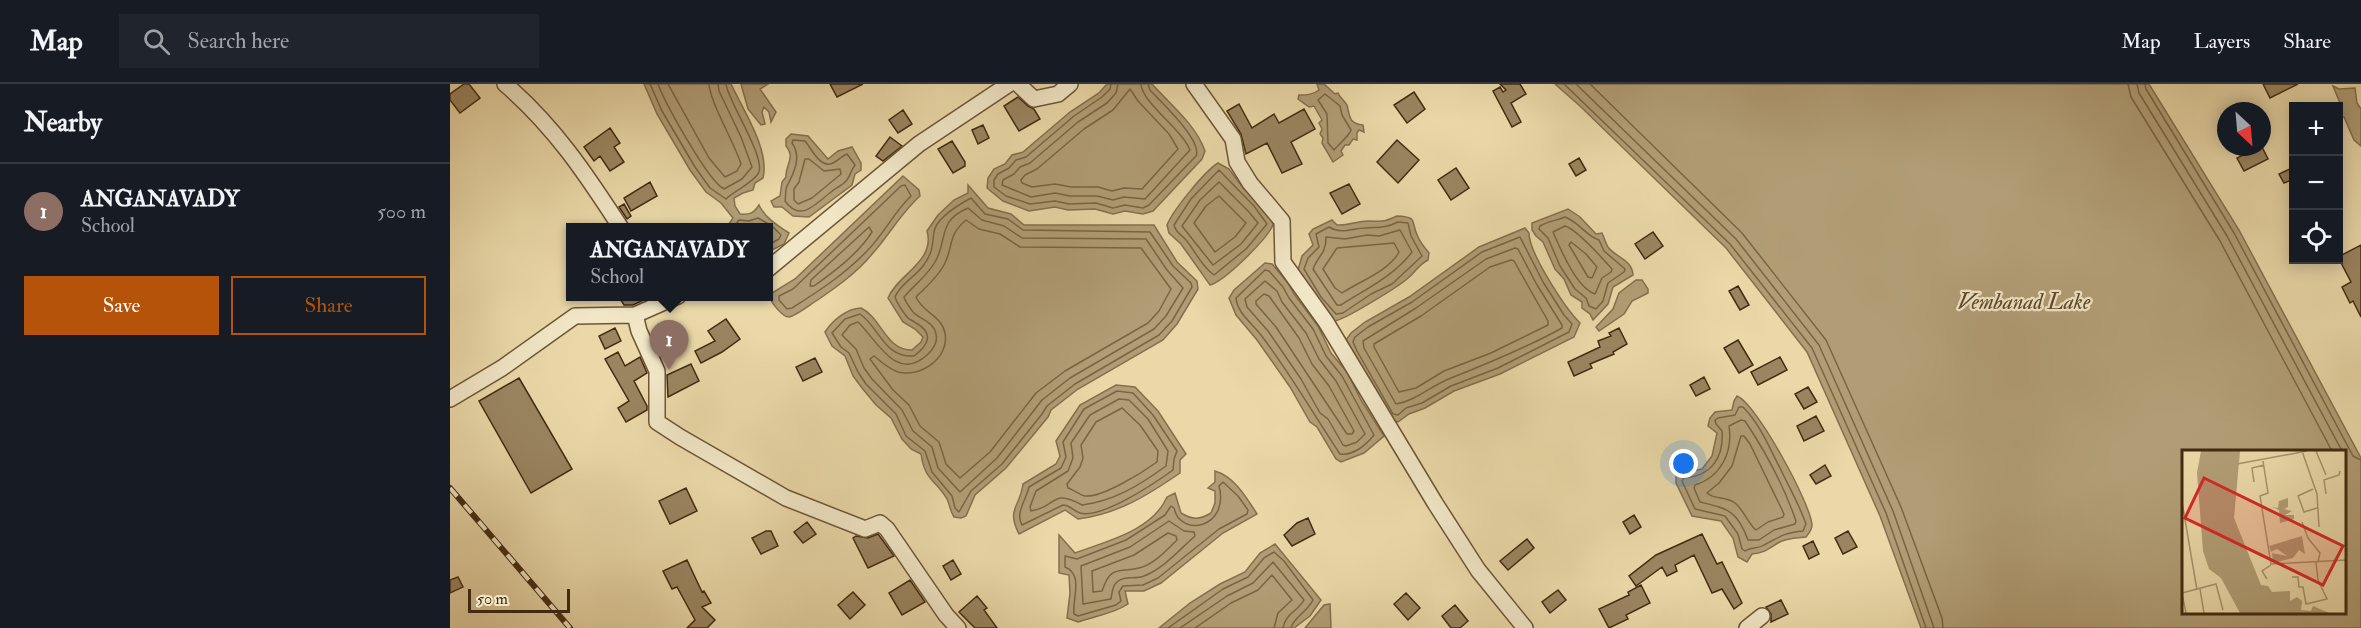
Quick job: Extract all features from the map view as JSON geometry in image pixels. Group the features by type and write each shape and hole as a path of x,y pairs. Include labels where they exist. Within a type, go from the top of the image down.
{"street":[{"path":"505,84 534,110 574,159 618,223"},
{"path":"773,265 919,144 1009,84"},
{"path":"1018,84 1034,99 1058,94 1070,84"},
{"path":"1194,84 1233,139 1237,162 1241,169 1282,220 1283,262 1326,322 1478,570 1525,628"},
{"path":"450,399 502,368 575,316 635,315 653,301"},
{"path":"635,315 639,331 657,370 657,422 786,498 865,529 880,523 946,615 958,628"},
{"path":"1747,628 1761,616"}],"water":[{"path":"644,84 731,84 754,130 763,155 764,167 763,178 755,183 753,190 734,198 735,206 740,214 746,214 753,212 759,205 768,217 789,233 784,244 773,250 773,223 730,223 733,218 721,203 706,192 690,170 657,114"},
{"path":"741,84 768,84 760,89 776,112 771,122 769,112 764,107 762,112 765,124 761,125 748,109"},
{"path":"1107,84 1152,84 1189,124 1205,151 1202,159 1153,211 1143,214 1125,211 1113,214 1095,209 1068,210 1055,207 1029,211 1003,201 987,188 988,178 994,169 1005,164 1012,155 1023,152 1070,112 1099,93"},
{"path":"1317,84 1324,84 1335,94 1338,93 1347,105 1353,121 1363,125 1364,132 1359,130 1357,140 1353,139 1349,145 1345,145 1341,151 1343,155 1333,162 1322,143 1323,138 1320,134 1322,129 1319,123 1322,120 1314,106 1309,107 1298,99 1299,95 1312,94 1319,90"},
{"name":"Vembanad Lake","path":"1555,84 2149,84 2239,230 2361,458 2361,628 1921,628 1880,516 1807,352 1726,248"},
{"path":"2333,86 2339,89 2355,88 2357,103 2361,109 2361,146 2354,140 2343,117 2343,102 2340,102"},
{"path":"791,134 808,136 828,159 838,151 852,147 861,163 861,170 855,174 852,185 809,217 793,216 782,207 774,207 771,201 780,196 782,182 786,177 790,154 786,146 786,139"},
{"path":"1218,163 1229,169 1244,189 1259,202 1270,216 1273,225 1263,240 1245,259 1210,285 1181,244 1169,233 1167,225 1190,191"},
{"path":"903,176 919,190 920,196 853,274 789,317 775,306 772,301 773,292 795,279"},
{"path":"968,185 988,208 1011,214 1024,225 1154,225 1177,262 1197,281 1198,289 1177,324 1163,340 1078,389 1051,410 1048,417 1006,468 975,495 966,516 961,518 954,517 943,492 925,470 921,454 911,449 902,439 891,418 862,388 853,376 845,356 832,346 825,332 840,316 850,310 861,308 874,319 896,345 903,349 912,350 921,342 923,337 903,322 888,298 926,251 927,231 938,215 954,200 968,193"},
{"path":"1568,209 1580,217 1596,234 1602,233 1608,247 1627,262 1632,270 1633,275 1613,287 1608,304 1593,320 1590,314 1582,308 1582,302 1571,295 1564,279 1555,269 1543,242 1532,230 1532,223"},
{"path":"1397,216 1408,217 1413,221 1419,239 1429,253 1428,260 1393,289 1359,310 1334,321 1306,286 1298,270 1302,256 1313,245 1309,234 1313,229 1332,220 1337,225 1341,225 1382,221"},
{"path":"1525,228 1549,280 1580,323 1574,337 1500,374 1454,391 1398,422 1389,419 1346,340 1365,322 1409,297 1479,247"},
{"path":"1265,263 1272,264 1288,283 1318,326 1331,353 1347,372 1361,400 1384,436 1364,453 1341,462 1336,459 1317,427 1310,422 1290,387 1257,340 1236,315 1229,298 1234,290"},
{"path":"1636,280 1642,280 1648,293 1632,301 1624,314 1599,331 1596,327 1613,309 1619,293"},
{"path":"1116,385 1135,387 1158,411 1186,454 1180,460 1180,473 1144,496 1106,513 1078,519 1065,510 1019,534 1015,525 1014,513 1023,484 1056,464 1060,456 1056,441 1080,405"},
{"path":"1737,396 1757,416 1769,434 1803,497 1812,525 1806,537 1781,541 1763,552 1752,554 1747,562 1738,557 1733,538 1721,521 1692,516 1676,483 1676,474 1702,469 1712,456 1717,433 1708,426 1710,418 1715,412 1732,410"},
{"path":"1215,471 1234,483 1257,514 1223,533 1161,583 1144,591 1125,591 1128,604 1110,613 1078,622 1067,618 1070,593 1069,575 1059,573 1059,535 1075,553 1101,544 1140,526 1160,509 1167,497 1175,493 1181,513 1192,518 1203,517 1211,513 1215,503 1215,491 1208,488 1215,482"},
{"path":"1275,544 1321,600 1310,616 1294,628 1159,628 1190,603 1220,584 1245,572 1260,553"},
{"path":"1330,604 1331,628 1305,628 1324,605"}],"building":[{"path":"464,84 469,84 480,98 460,113 450,100 450,94"},
{"path":"830,84 863,84 837,97"},
{"path":"1500,84 1520,84 1526,94 1511,103 1521,122 1512,127 1493,91 1500,87 1503,92 1506,90"},
{"path":"2263,84 2298,84 2270,98"},
{"path":"1414,92 1425,109 1407,123 1394,105"},
{"path":"1018,97 1034,109 1040,119 1019,131 1004,106"},
{"path":"1239,104 1252,128 1274,114 1279,123 1304,109 1315,129 1291,142 1302,164 1282,173 1267,143 1246,154 1241,134 1227,111"},
{"path":"903,110 912,124 898,133 889,120"},
{"path":"983,125 989,138 978,144 972,130"},
{"path":"610,128 620,143 614,147 624,162 610,171 600,156 594,161 584,147"},
{"path":"890,137 902,146 883,161 876,156"},
{"path":"1397,140 1419,160 1398,183 1377,162"},
{"path":"952,141 965,162 965,166 953,173 938,149"},
{"path":"2266,156 2268,159 2244,171 2237,158"},
{"path":"1579,158 1586,170 1576,176 1569,164"},
{"path":"1456,168 1469,188 1451,200 1438,180"},
{"path":"2289,169 2289,181 2284,183 2279,174"},
{"path":"650,182 657,196 631,211 624,198"},
{"path":"1349,184 1360,204 1342,214 1330,193"},
{"path":"624,204 631,216 627,219 619,207"},
{"path":"1653,232 1663,246 1645,259 1635,244"},
{"path":"2361,245 2361,317 2353,301 2350,303 2342,287 2351,282 2342,264 2343,254"},
{"path":"1738,286 1749,305 1740,310 1729,291"},
{"path":"622,301 642,301 633,305 624,305"},
{"path":"726,319 740,339 701,363 695,351 715,341 708,331"},
{"path":"615,328 621,341 605,349 599,336"},
{"path":"1619,328 1627,344 1613,352 1614,354 1590,364 1592,368 1574,376 1568,362 1600,347 1598,341 1611,336 1609,333"},
{"path":"1738,340 1753,365 1739,373 1724,348"},
{"path":"618,352 625,366 640,357 647,373 634,381 647,410 626,422 618,408 629,401 605,359"},
{"path":"1780,357 1787,370 1758,385 1751,372"},
{"path":"815,358 822,372 803,381 796,367"},
{"path":"691,364 699,381 668,397 667,375"},
{"path":"1704,377 1710,389 1696,396 1690,385"},
{"path":"519,378 572,469 531,493 479,401"},
{"path":"1808,387 1817,402 1804,409 1795,394"},
{"path":"1816,416 1824,431 1804,441 1797,426"},
{"path":"1825,465 1831,476 1816,484 1810,475"},
{"path":"686,488 697,511 670,524 659,501"},
{"path":"1634,515 1641,527 1630,534 1623,522"},
{"path":"1308,518 1315,534 1292,546 1284,535 1297,523"},
{"path":"807,522 816,534 803,543 794,532"},
{"path":"771,531 778,546 761,554 752,538"},
{"path":"1848,531 1857,547 1843,554 1835,538"},
{"path":"878,534 894,556 868,568 853,538 856,536 868,538"},
{"path":"1702,534 1717,564 1722,562 1742,603 1734,609 1722,589 1712,593 1694,555 1675,565 1677,571 1667,576 1662,567 1636,586 1629,576 1656,555"},
{"path":"1527,539 1534,548 1508,570 1500,561"},
{"path":"1813,541 1819,554 1809,559 1803,546"},
{"path":"687,560 702,592 704,591 711,603 702,607 715,620 707,628 687,628 695,620 677,587 672,589 663,571"},
{"path":"953,560 961,574 951,580 943,566"},
{"path":"458,577 463,587 450,593 450,580"},
{"path":"910,580 925,602 902,615 889,593"},
{"path":"1641,585 1650,603 1626,615 1628,619 1609,628 1599,609 1629,595 1628,592"},
{"path":"1558,590 1566,600 1550,613 1542,602"},
{"path":"853,592 865,605 850,619 838,605"},
{"path":"1406,593 1420,608 1408,620 1394,604"},
{"path":"977,596 987,608 984,610 997,628 975,628 959,612"},
{"path":"1781,600 1788,614 1771,622 1771,614 1766,607"},
{"path":"1455,605 1468,621 1460,628 1451,628 1442,616"}],"railway":[{"path":"450,488 570,628"}],"place":[{"name":"ANGANAVADY","path":"669,370"}]}
